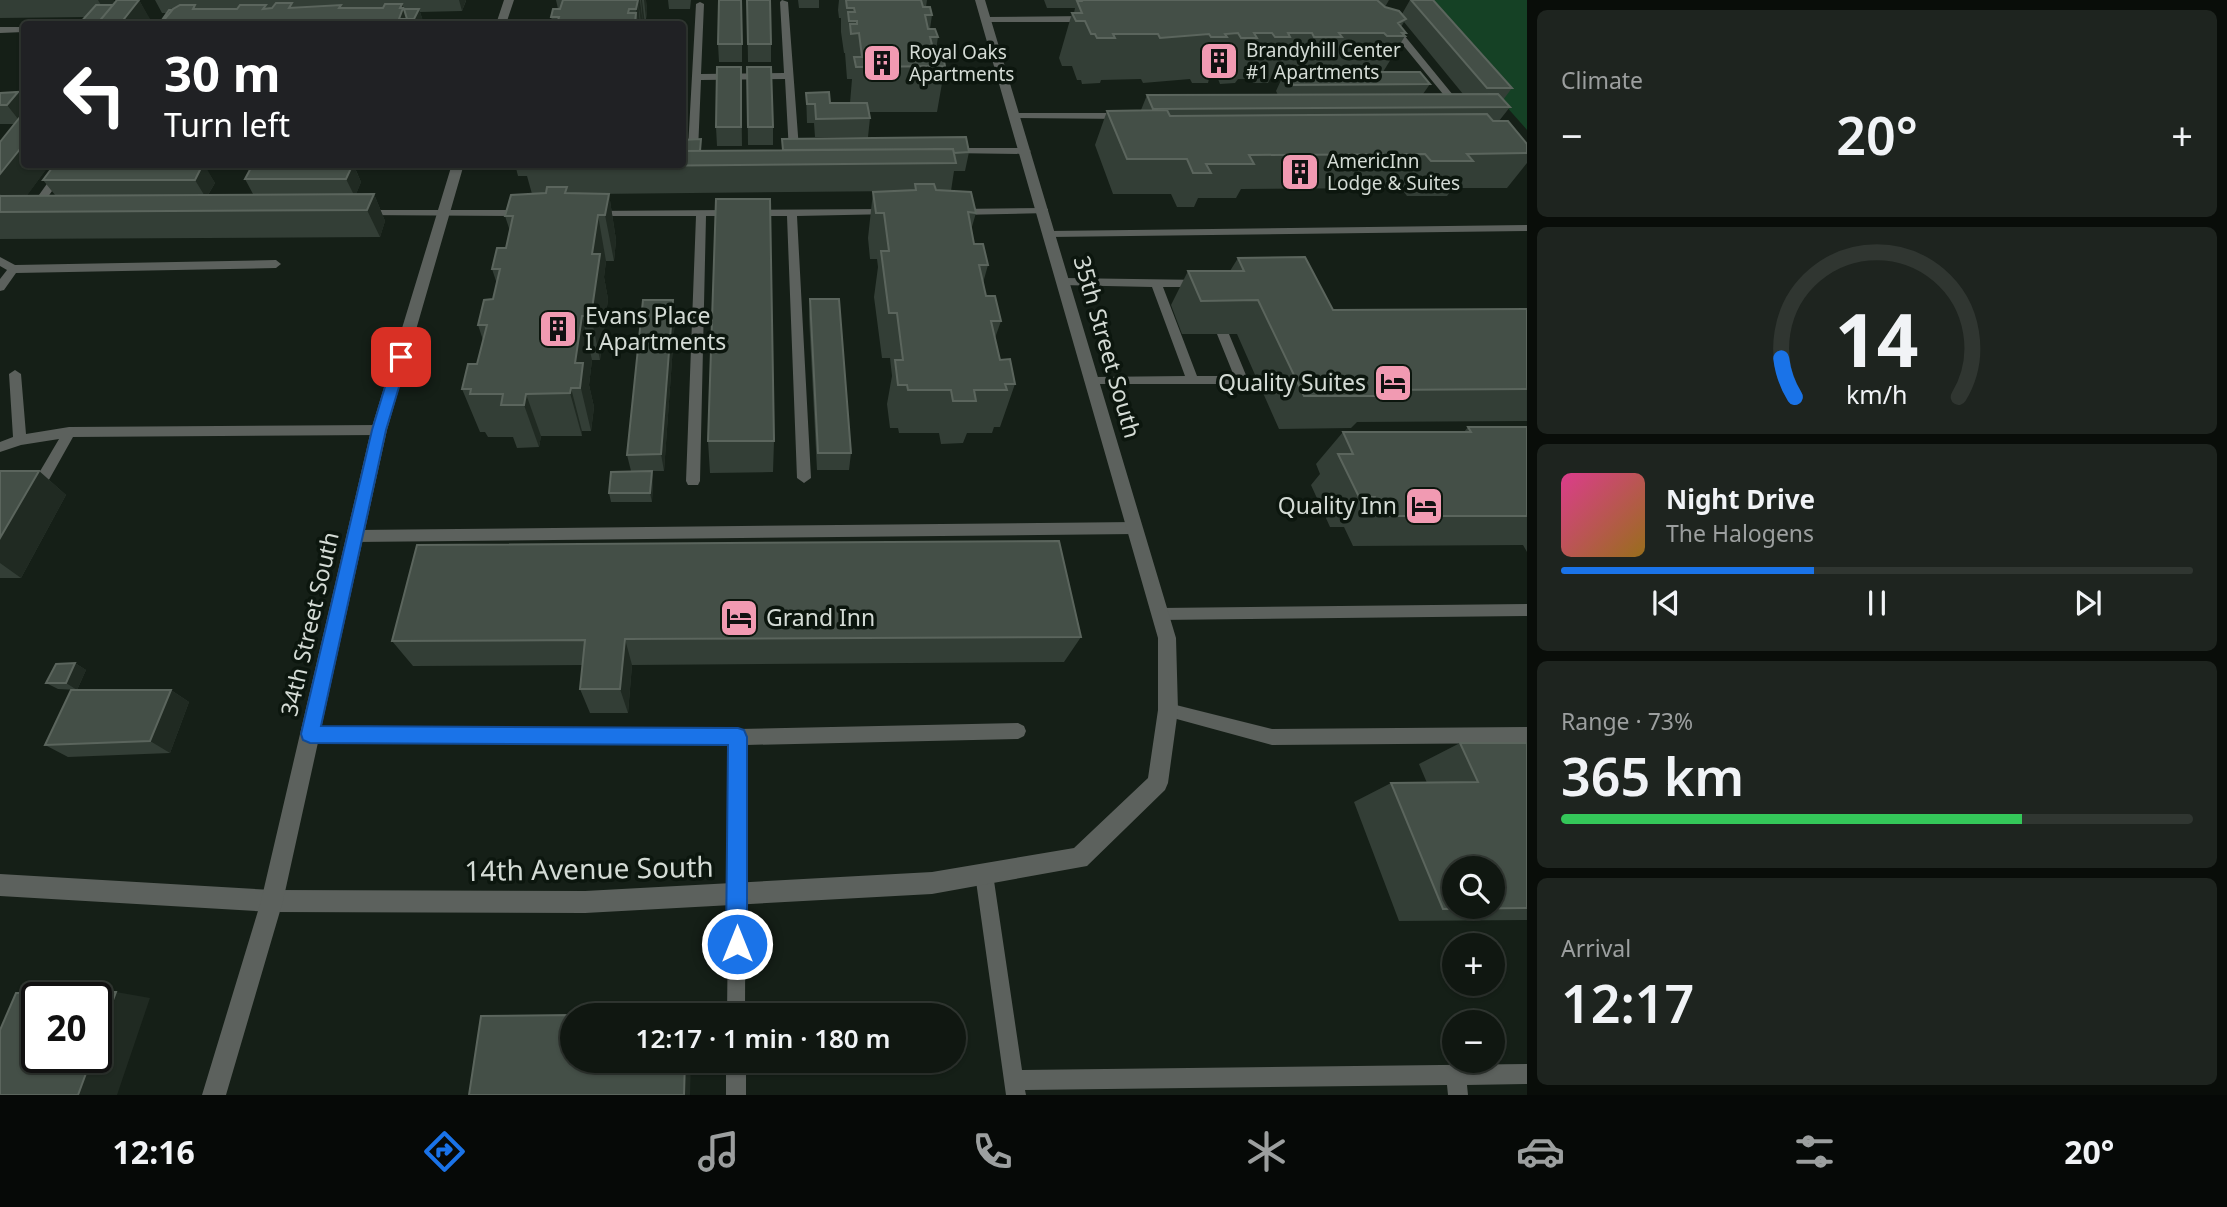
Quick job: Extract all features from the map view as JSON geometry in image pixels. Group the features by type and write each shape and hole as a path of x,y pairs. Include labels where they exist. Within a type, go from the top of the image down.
{"street":[{"path":"502,21 509,0"},
{"name":"35th Street South","path":"980,0 1167,638 1168,710"},
{"name":"34th Street South","path":"214,1095 272,901 379,430 457,168"},
{"name":"14th Avenue South","path":"0,885 272,901 585,902 932,883 1079,858 1158,783 1168,710"}],"lane":[{"path":"784,2 794,152 807,152"},
{"path":"686,151 694,151 700,4"},
{"path":"1385,17 1463,113 1449,113"},
{"path":"986,20 1102,19"},
{"path":"0,30 21,30"},
{"path":"697,76 789,76"},
{"path":"1015,116 1135,116"},
{"path":"944,152 1026,151"},
{"path":"44,214 30,214 63,168"},
{"path":"946,212 1044,211"},
{"path":"575,213 904,212"},
{"path":"348,213 534,213"},
{"path":"693,481 701,213"},
{"path":"792,213 804,478"},
{"path":"1050,234 1527,228"},
{"path":"0,261 13,269 276,264"},
{"path":"0,287 13,269"},
{"path":"1064,282 1156,283 1203,289 1215,284"},
{"path":"1156,283 1193,380"},
{"path":"1093,381 1242,380 1223,334"},
{"path":"15,374 20,440"},
{"path":"0,447 20,440 69,432 379,430"},
{"path":"33,495 69,432"},
{"path":"355,536 1135,528"},
{"path":"1160,614 1527,610"},
{"path":"1168,710 1272,737 1527,735"},
{"path":"310,734 738,737 1018,731"},
{"path":"736,1003 738,737"},
{"path":"984,874 1015,1088 1457,1085 1527,1074"},
{"path":"736,1073 736,1095"}],"green space":[{"path":"1412,0 1527,0 1527,130 1419,8"}],"building":[{"path":"117,0 139,0 122,21 100,21"},
{"path":"563,0 638,0 636,9 629,9 628,13 636,13 635,21 558,21 559,17 551,17 553,9 560,9"},
{"path":"719,0 741,0 742,44 718,44"},
{"path":"747,0 770,0 771,44 748,44"},
{"path":"846,0 921,0 923,7 930,7 932,15 925,15 928,29 935,29 938,37 930,37 935,56 943,56 945,66 856,67 854,57 862,57 859,33 851,34 850,24 857,24 857,21 849,21 848,12 855,12 854,8 847,8"},
{"path":"1377,0 1385,7 1399,11 1406,19 1398,23 1406,33 1402,33 1405,36 1339,33 1342,37 1314,37 1312,33 1288,33 1290,37 1275,37 1272,33 1254,33 1257,38 1241,38 1238,33 1225,34 1227,37 1211,37 1209,34 1160,38 1158,34 1113,34 1115,38 1097,38 1095,34 1091,34 1085,21 1076,21 1072,13 1082,13 1077,1"},
{"path":"1411,0 1433,0 1512,88 1487,88"},
{"path":"276,3 292,3 289,8 341,5 339,8 383,8 385,4 402,4 399,19 409,19 148,21 164,20 180,5 195,5 193,9 237,9 240,5 266,5 263,9 272,8"},
{"path":"96,5 113,5 100,21 82,21"},
{"path":"404,9 419,9 414,19 407,19"},
{"path":"717,67 741,67 741,127 716,127"},
{"path":"747,67 771,67 773,127 748,127"},
{"path":"1286,72 1420,72 1430,84 1293,85"},
{"path":"18,92 7,105 0,105 0,93"},
{"path":"829,92 830,103 867,103 870,118 816,119 815,104 807,104 806,93"},
{"path":"1498,94 1510,107 1153,109 1147,95"},
{"path":"1167,110 1170,116 1487,114 1493,121 1508,121 1527,144 1527,153 1467,154 1473,161 1431,161 1425,154 1249,155 1254,164 1206,164 1211,173 1193,173 1187,159 1127,159 1107,111"},
{"path":"21,116 21,148 0,174 0,142"},
{"path":"966,137 969,152 954,153 953,149 783,150 782,139"},
{"path":"701,139 700,151 686,151 686,140"},
{"path":"953,149 956,163 686,166 686,151"},
{"path":"52,168 201,168 195,180 43,180"},
{"path":"251,168 351,168 346,179 245,179"},
{"path":"915,184 934,184 936,190 971,192 976,213 968,212 974,244 983,244 988,265 979,265 986,296 995,296 1001,321 991,321 1000,360 1010,359 1015,384 1005,384 1007,390 974,390 976,401 953,401 951,390 908,390 907,385 898,385 895,360 903,360 897,313 889,313 881,251 889,251 884,213 876,213 873,192 916,190"},
{"path":"547,187 567,187 565,193 609,194 605,215 598,215 592,254 600,254 591,316 582,316 575,363 583,363 580,388 571,388 570,393 526,394 524,405 501,405 503,394 470,394 471,389 462,389 468,364 477,364 487,325 478,325 484,300 493,299 500,269 492,269 497,248 506,248 513,216 505,216 511,195 546,193"},
{"path":"374,194 367,210 0,212 0,196"},
{"path":"716,199 770,199 774,441 708,441"},
{"path":"1305,257 1333,310 1527,309 1527,389 1376,390 1380,396 1304,396 1258,300 1201,301 1188,271 1244,271 1238,258"},
{"path":"810,299 839,299 851,453 818,453"},
{"path":"643,300 673,300 661,454 627,455"},
{"path":"1468,427 1527,427 1527,516 1384,516 1375,497 1359,497 1338,454 1353,454 1343,432 1471,432"},
{"path":"0,471 39,471 0,538"},
{"path":"652,471 650,493 609,493 611,472"},
{"name":"Grand Inn","path":"1059,541 1081,637 625,639 620,689 580,689 585,640 392,641 417,545"},
{"path":"75,663 66,683 46,683 56,664"},
{"path":"71,690 171,690 150,741 45,745"},
{"path":"1460,743 1527,743 1527,908 1505,908 1505,856 1442,856 1442,907 1391,783 1478,782"},
{"path":"16,993 21,993 21,1073 86,1073 78,1095 0,1095 0,1030"},
{"path":"560,1015 560,1073 685,1073 684,1095 469,1095 481,1016"}],"place":[{"name":"Brandyhill Center #1 Apartments","path":"1219,61"},
{"name":"Royal Oaks Apartments","path":"882,63"},
{"name":"AmericInn Lodge & Suites","path":"1300,172"},
{"name":"Evans Place I Apartments","path":"558,329"},
{"name":"Quality Suites","path":"1393,383"},
{"name":"Quality Inn","path":"1424,506"},
{"name":"Grand Inn","path":"739,618"}],"route":[{"path":"401,357 379,430 310,734 738,737 737,944"}]}
